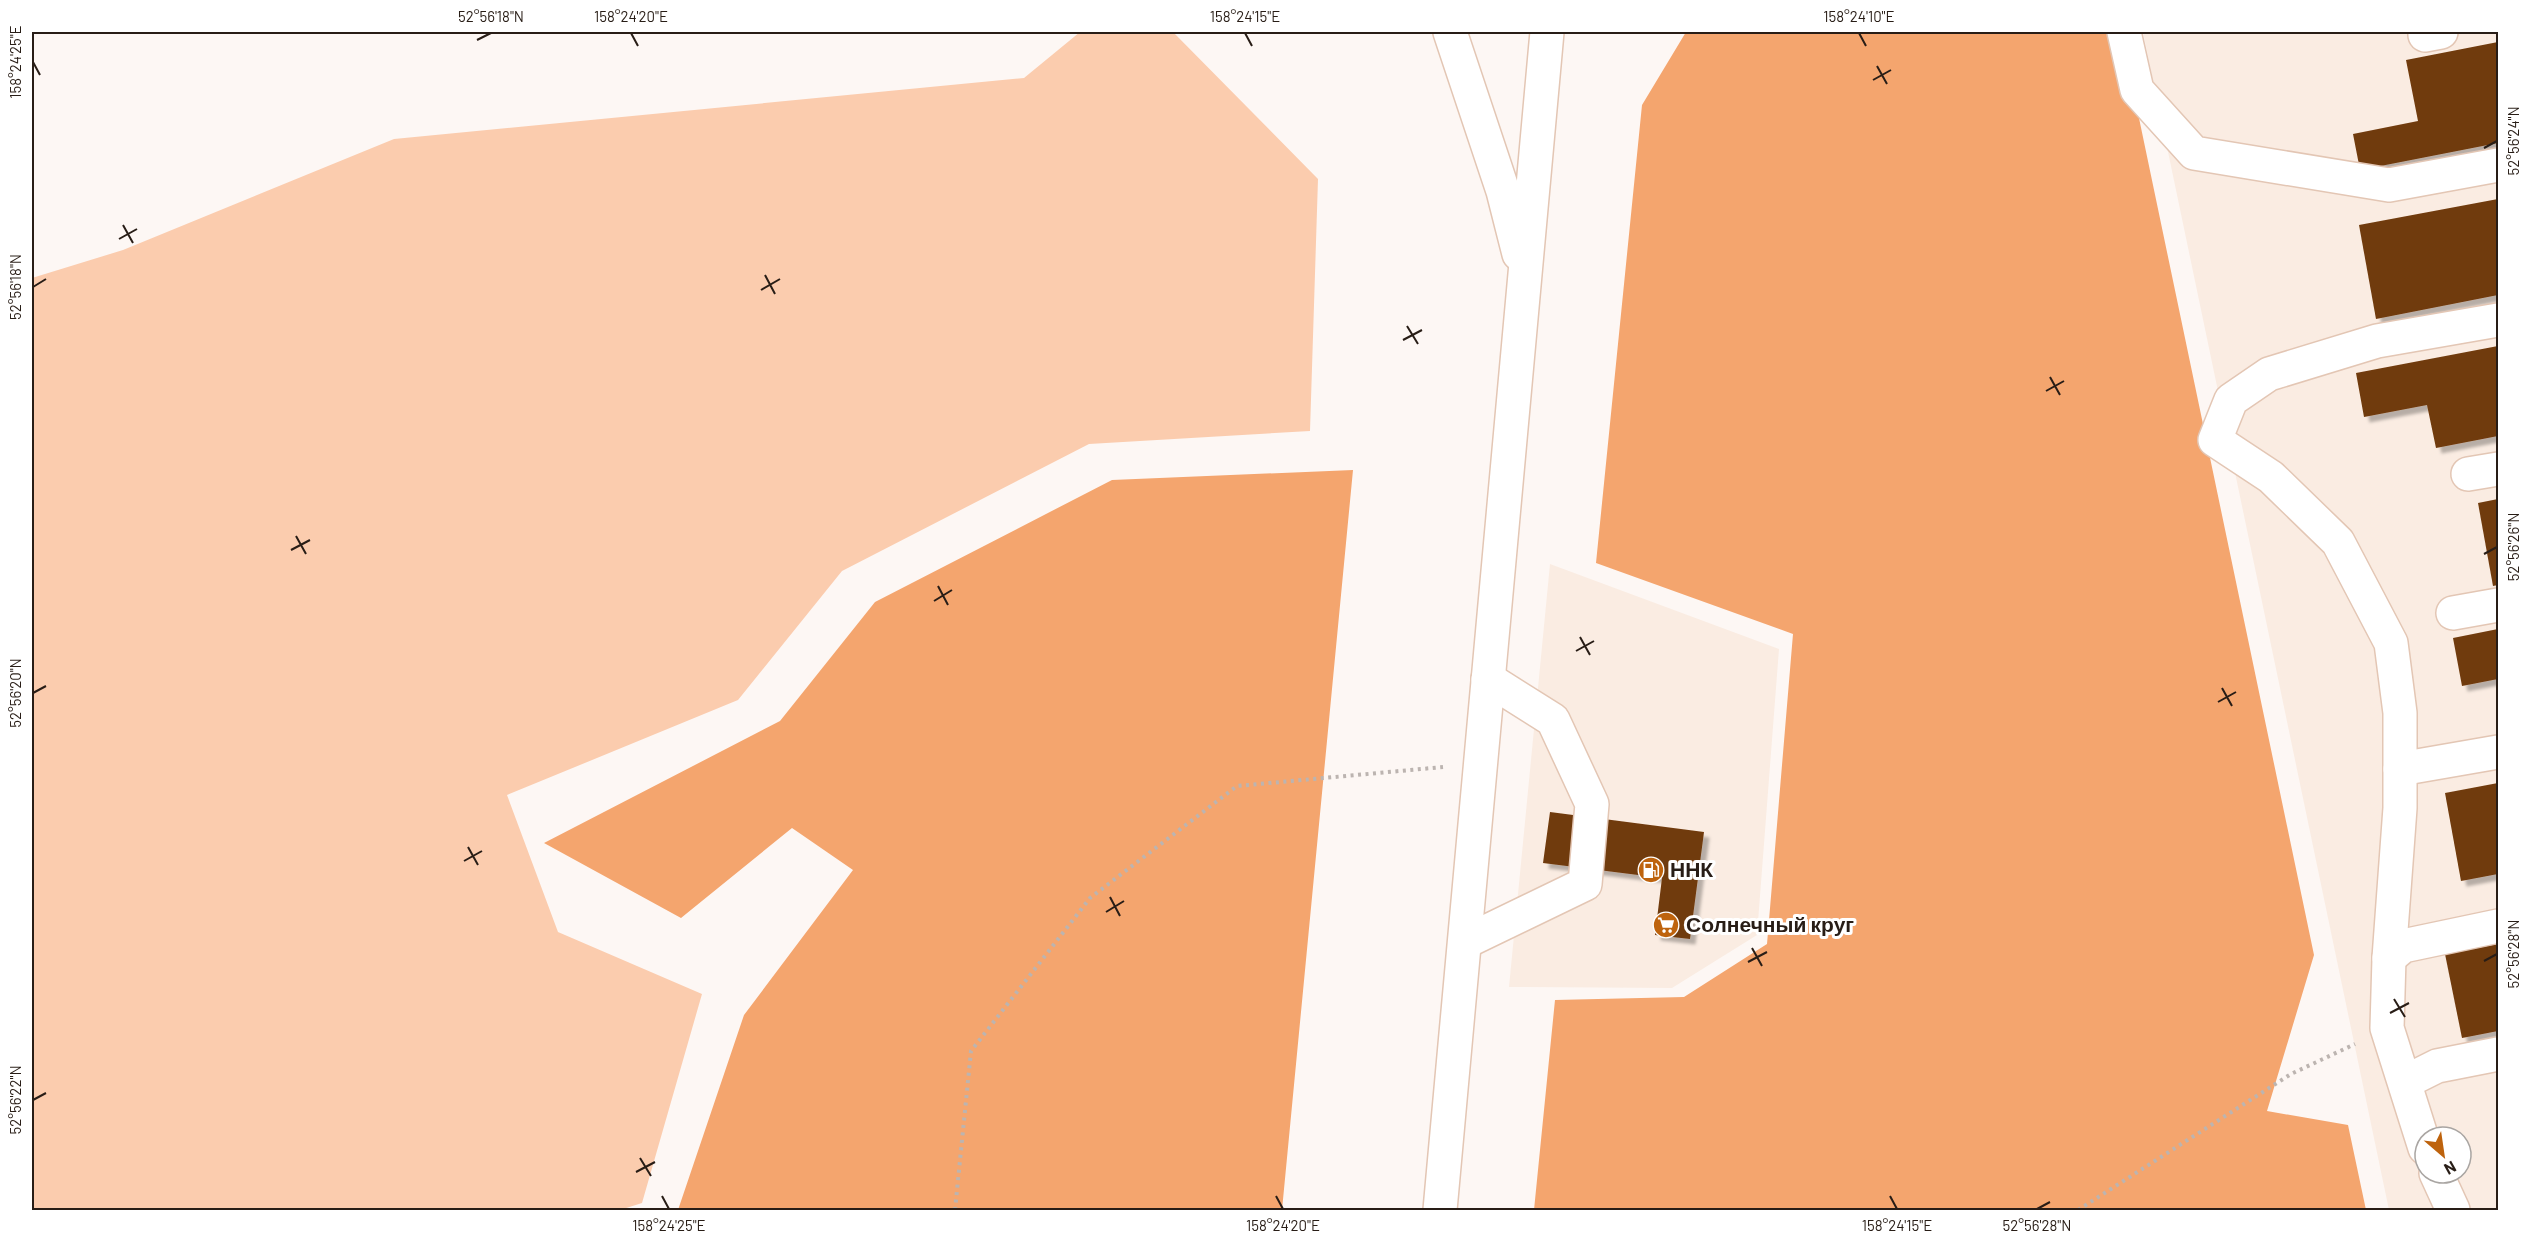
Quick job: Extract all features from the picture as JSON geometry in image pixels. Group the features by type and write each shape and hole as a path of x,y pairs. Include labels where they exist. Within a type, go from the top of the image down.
{"main road":[{"path":"1450,32 1503,191 1524,276"},
{"path":"1440,1210 1547,32"},
{"path":"2124,32 2137,90 2194,153 2389,185 2499,165"},
{"path":"2418,1125 2387,1028 2389,958 2400,808 2400,713 2391,643 2338,542 2271,477 2215,440 2231,400 2269,374 2377,341 2499,320"},
{"path":"2453,613 2499,605"},
{"path":"1464,942 1585,884 1592,804 1553,720 1488,679"},
{"path":"2400,769 2499,752"},
{"path":"2389,958 2403,946 2499,926"},
{"path":"2405,1082 2437,1066 2499,1054"},
{"path":"2442,1185 2453,1210"}],"path":[{"path":"955,1210 970,1051 1090,898 1238,786 1480,764"},
{"path":"2078,1210 2291,1074 2387,1028"}],"shaded area":[{"path":"1080,32 1173,32 1318,179 1310,431 1089,444 842,571 738,700 507,795 558,932 702,994 642,1203 620,1210 32,1210 32,278 123,250 394,139 1024,78"},
{"path":"1686,32 2121,32 2314,955 2267,1111 2348,1125 2366,1210 1534,1210 1555,1000 1684,997 1767,944 1793,634 1596,563 1642,105"},
{"path":"2143,32 2498,32 2498,1210 2389,1210"},
{"path":"1353,470 1282,1210 678,1210 744,1015 853,870 792,828 681,918 544,843 780,721 875,602 1112,480"},
{"path":"1550,564 1779,649 1757,935 1672,988 1509,987"}],"building":[{"path":"2498,42 2498,143 2360,170 2353,134 2418,121 2406,60"},
{"path":"2498,199 2498,295 2376,319 2359,225"},
{"path":"2498,346 2498,436 2436,448 2427,405 2364,417 2356,373"},
{"path":"2498,499 2498,585 2493,586 2478,503"},
{"path":"2498,629 2498,679 2462,686 2453,638"},
{"path":"2498,783 2498,874 2461,881 2445,793"},
{"name":"ННК","path":"1550,812 1704,832 1690,939 1655,935 1662,878 1543,863"},
{"path":"2498,944 2498,1031 2462,1038 2445,954"}],"place":[{"name":"ННК","path":"1651,870"},
{"name":"Солнечный круг","path":"1666,925"}]}
